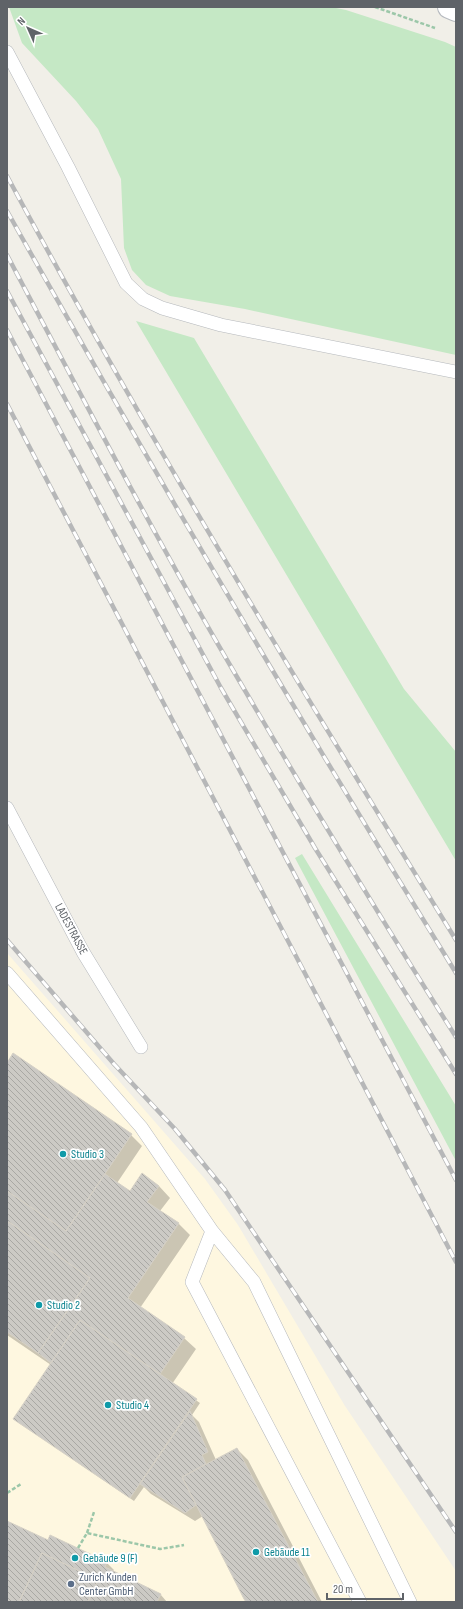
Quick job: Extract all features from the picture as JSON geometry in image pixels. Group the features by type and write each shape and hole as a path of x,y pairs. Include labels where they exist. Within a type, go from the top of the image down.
{"main road":[{"path":"450,7 456,10"}],"lane":[{"path":"7,52 68,167 126,283 143,299 162,308 221,325 456,372"},
{"name":"LADESTRASSE","path":"7,808 83,952 142,1046"},
{"path":"7,972 141,1127 212,1232 254,1282 410,1602"},
{"path":"212,1232 192,1282 360,1602"}],"path":[{"path":"375,7 442,30"},
{"path":"7,1493 21,1484"},
{"path":"78,1548 87,1533 94,1512"},
{"path":"87,1533 160,1549 184,1545"}],"shaded area":[{"path":"7,953 205,1179 238,1225 345,1406 456,1571 456,1602 7,1602"}],"green space":[{"path":"9,7 331,7 346,10 445,42 456,47 456,355 245,309 170,296 146,285 132,270 124,248 121,179 98,129 76,101 22,43"},
{"path":"136,321 194,338 404,689 456,752 456,861"},
{"path":"302,854 456,1106 456,1161 295,858"}],"building":[{"name":"Studio 3","path":"13,1053 132,1134 66,1231 7,1191 7,1063"},
{"path":"142,1173 159,1186 147,1202 179,1223 128,1298 185,1337 160,1374 80,1320 51,1363 38,1353 90,1278 9,1222 7,1225 7,1191 66,1231 105,1174 130,1191"},
{"name":"Studio 2","path":"9,1222 90,1278 38,1353 7,1332 7,1225"},
{"name":"Studio 4","path":"80,1320 197,1399 130,1498 13,1419"},
{"path":"190,1411 208,1452 202,1455 206,1464 182,1477 196,1505 185,1513 140,1484"},
{"name":"Gebäude 11","path":"237,1448 318,1602 246,1602 244,1599 182,1477"},
{"name":"Gebäude 9 (F)","path":"7,1521 48,1540 50,1535 107,1562 105,1567 161,1594 157,1602 88,1602 98,1580 42,1553 19,1602 7,1602"},
{"path":"42,1553 98,1580 88,1602 19,1602"}],"railway":[{"path":"7,176 114,370 170,466 283,657 456,940"},
{"path":"7,211 227,594 456,973"},
{"path":"7,255 177,573 345,858 456,1037"},
{"path":"7,291 221,688 315,848 456,1074"},
{"path":"7,330 456,1180"},
{"path":"7,404 456,1262"},
{"path":"7,940 114,1064 175,1129 225,1190 456,1532"}],"place":[{"name":"Studio 3","path":"63,1154"},
{"name":"Studio 2","path":"39,1305"},
{"name":"Studio 4","path":"108,1405"},
{"name":"Gebäude 11","path":"256,1552"},
{"name":"Gebäude 9 (F)","path":"75,1558"},
{"name":"Zurich Kunden Center GmbH","path":"71,1584"}]}
